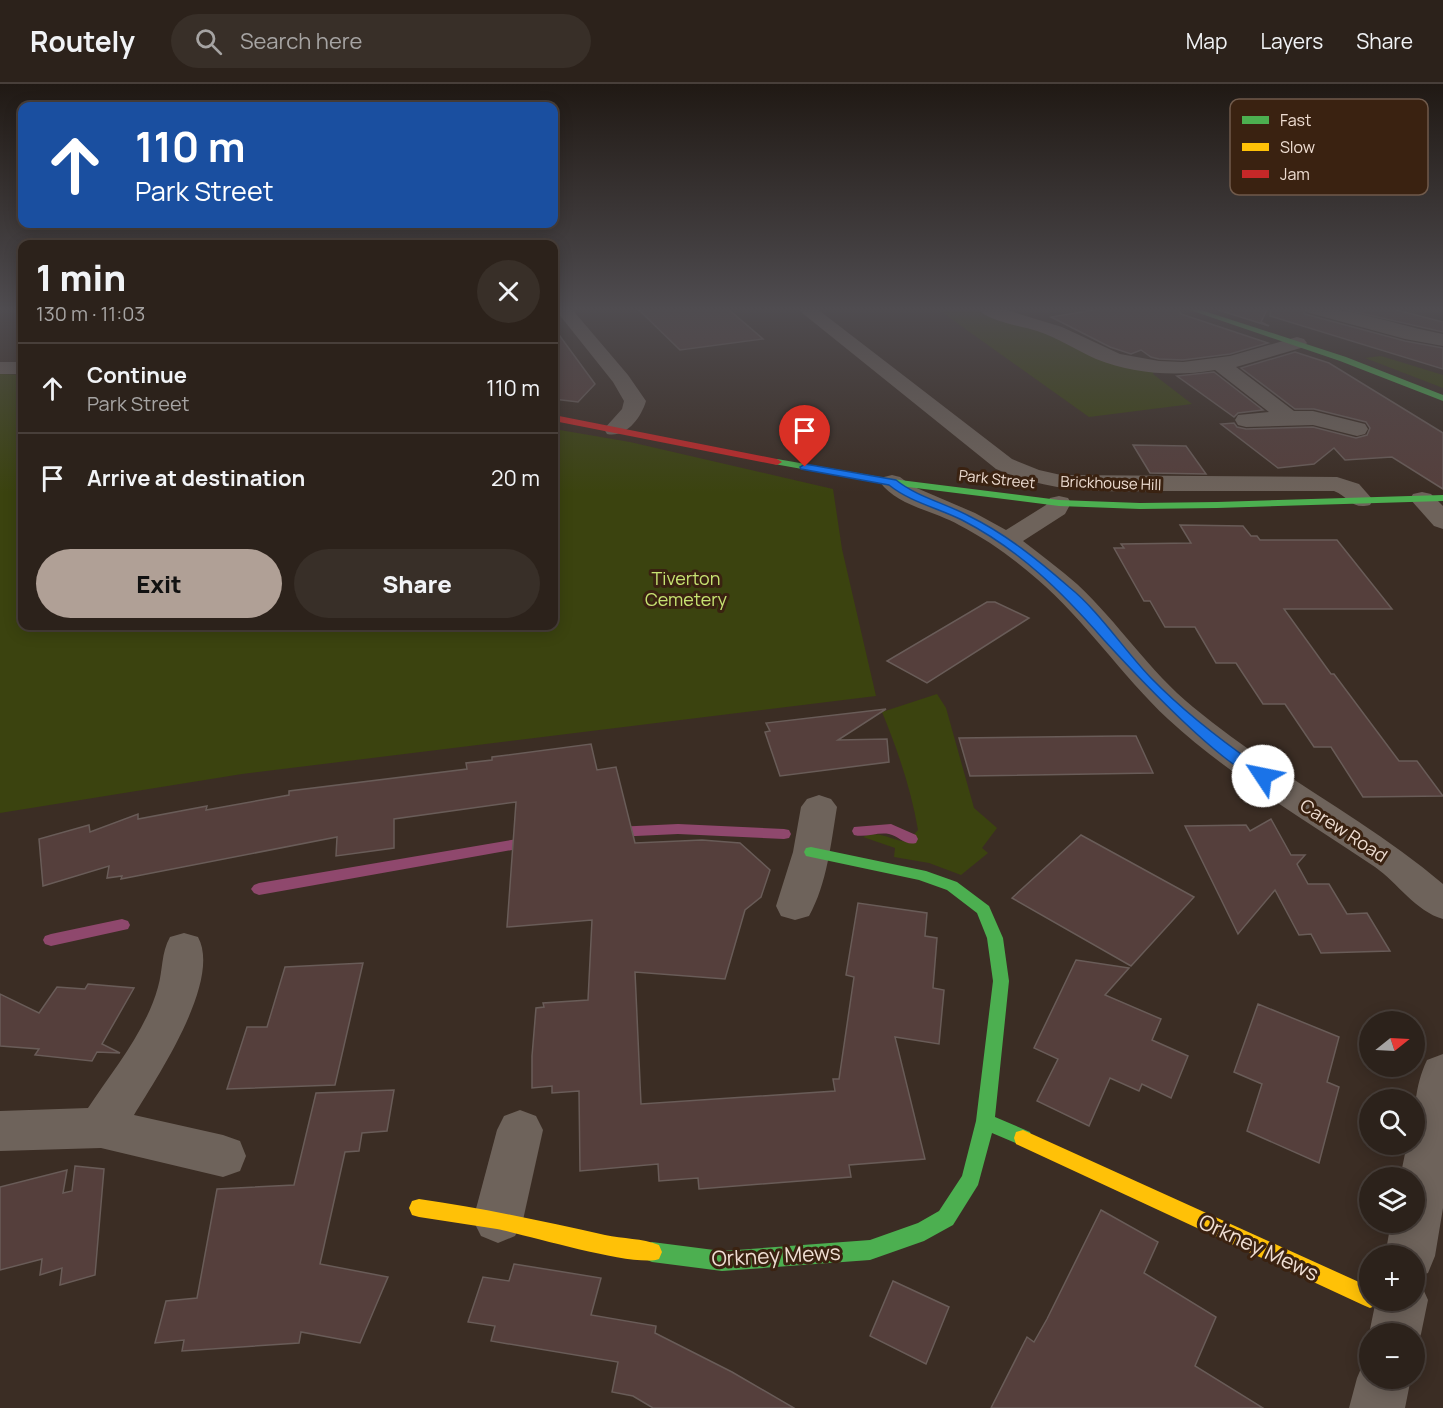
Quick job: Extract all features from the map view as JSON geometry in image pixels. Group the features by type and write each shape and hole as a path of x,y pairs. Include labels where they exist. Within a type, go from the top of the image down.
{"street":[{"path":"613,370 635,401 632,411 615,429"},
{"name":"Brickhouse Hill","path":"884,370 1004,464 1024,473 1061,482 1102,484 1337,484 1350,489 1361,500"},
{"path":"1227,370 1289,417"},
{"path":"1373,370 1443,398"},
{"path":"1246,420 1313,418 1357,429"},
{"name":"Park Street","path":"558,419 892,482 1059,503 1140,506 1432,499"},
{"name":"Carew Road","path":"892,482 903,491 966,518 1006,541 1068,591 1147,681 1180,713 1231,754 1392,861 1443,904"},
{"path":"1432,499 1443,521"},
{"path":"1006,541 1056,509 1059,503"},
{"path":"795,906 812,852 819,807"},
{"name":"Orkney Mews","path":"419,1208 498,1220 611,1246 722,1261 870,1250 924,1231 946,1218 971,1179 985,1121 1001,981 995,938 983,910 952,886 921,874 812,852"},
{"path":"101,1128 158,1040 179,987 184,948"},
{"path":"1412,1245 1443,1073"},
{"name":"Orkney Mews","path":"985,1121 1359,1295"},
{"path":"0,1131 101,1128 223,1156"},
{"path":"498,1220 520,1130"},
{"path":"1377,1408 1381,1389"}],"green space":[{"path":"1023,370 1153,370 1153,374 1192,404 1089,417"},
{"path":"1396,370 1426,370 1443,375 1443,388"},
{"name":"Tiverton Cemetery","path":"0,374 18,375 18,630 558,630 558,430 630,442 833,489 842,549 876,696 242,774 0,813"},
{"path":"937,694 946,708 974,808 997,828 982,848 988,853 961,875 929,863 894,857 895,848 863,837 876,834 901,841 913,841 912,837 918,830 912,800 899,756 882,712"}],"building":[{"path":"558,370 585,370 595,384 578,402 558,400"},
{"path":"1243,370 1340,370 1443,433 1443,489 1392,457 1345,460 1334,448 1314,464 1278,468 1221,424 1234,423 1237,427 1246,429 1313,427 1356,438 1367,435 1370,428 1366,422 1314,409 1295,409"},
{"path":"1214,372 1263,410 1238,413 1234,417 1177,376"},
{"path":"1133,445 1186,446 1206,474 1150,473"},
{"path":"1180,525 1243,526 1251,536 1257,536 1260,540 1337,540 1392,609 1284,609 1399,761 1417,761 1443,796 1363,797 1331,747 1314,747 1285,704 1263,704 1236,663 1216,663 1195,627 1165,627 1150,601 1144,601 1114,548 1124,548 1121,544 1191,543"},
{"path":"987,602 995,602 1029,618 927,683 887,661"},
{"path":"886,709 838,740 887,739 889,762 780,776 765,732 770,731 766,723"},
{"path":"1136,736 1153,773 970,776 959,738"},
{"path":"591,744 597,770 616,767 635,843 702,840 740,843 770,870 761,897 745,910 725,979 635,972 641,1104 835,1091 833,1079 839,1079 854,977 846,975 858,903 927,913 925,936 937,938 933,988 944,990 939,1044 895,1037 925,1159 849,1165 851,1177 699,1189 698,1178 659,1181 658,1164 580,1171 579,1091 552,1093 552,1086 532,1088 532,1056 536,1008 544,1007 543,1003 588,1000 592,920 507,927 516,802 394,819 394,848 336,856 337,837 121,879 122,876 107,878 109,866 43,886 39,839 89,825 90,832 138,814 138,819 207,806 206,810 289,795 289,791 467,769 466,763 492,760 492,757"},
{"path":"1271,819 1291,855 1305,855 1297,864 1308,884 1329,884 1347,914 1367,913 1390,951 1321,953 1311,934 1299,935 1275,890 1238,934 1185,826 1246,825 1250,831"},
{"path":"1081,835 1194,897 1131,966 1012,898"},
{"path":"1076,960 1129,968 1105,995 1161,1019 1152,1040 1188,1056 1171,1098 1142,1084 1139,1091 1110,1078 1089,1126 1037,1101 1058,1059 1034,1048"},
{"path":"363,963 335,1085 227,1089 247,1027 267,1027 285,967"},
{"path":"88,984 134,988 102,1044 120,1053 97,1052 92,1061 35,1055 39,1049 0,1046 0,994 39,1013 57,987 85,989"},
{"path":"1258,1004 1339,1037 1327,1082 1339,1087 1319,1163 1247,1131 1262,1084 1234,1072"},
{"path":"394,1090 387,1131 362,1133 359,1151 345,1152 320,1264 388,1277 360,1343 301,1332 299,1343 182,1351 184,1340 155,1343 166,1301 197,1298 217,1189 294,1185 316,1093"},
{"path":"75,1166 104,1169 95,1275 60,1285 62,1268 40,1275 42,1259 0,1270 0,1187 67,1170 63,1193 72,1191"},
{"path":"1101,1210 1158,1242 1144,1273 1216,1317 1195,1366 1263,1408 991,1408 1027,1337 1034,1342 1047,1319"},
{"path":"514,1264 601,1278 591,1315 656,1326 655,1333 732,1372 794,1408 653,1408 633,1396 612,1392 618,1362 491,1341 495,1326 468,1322 483,1277 509,1281"},
{"path":"893,1281 949,1307 926,1364 870,1336"}],"waterway":[{"path":"615,832 678,829 784,834"},
{"path":"859,831 891,829 911,839"},
{"path":"259,889 529,842"},
{"path":"51,940 122,925"}],"traffic: fast":[{"path":"1371,370 1443,398"},
{"path":"777,462 892,482 1059,503 1140,506 1217,505 1443,498"},
{"path":"811,852 921,875 952,886 983,910 995,938 1001,981 985,1121 1023,1138"},
{"path":"652,1252 722,1261 870,1250 924,1231 946,1218 971,1179 985,1121"}],"traffic: slow":[{"path":"1023,1138 1359,1293"},
{"path":"419,1208 498,1220 611,1246 652,1252"}],"traffic: jam":[{"path":"558,419 777,462"}],"route":[{"path":"805,467 892,482 903,491 966,518 1006,541 1068,591 1147,681 1180,713 1231,754 1263,776"}]}
